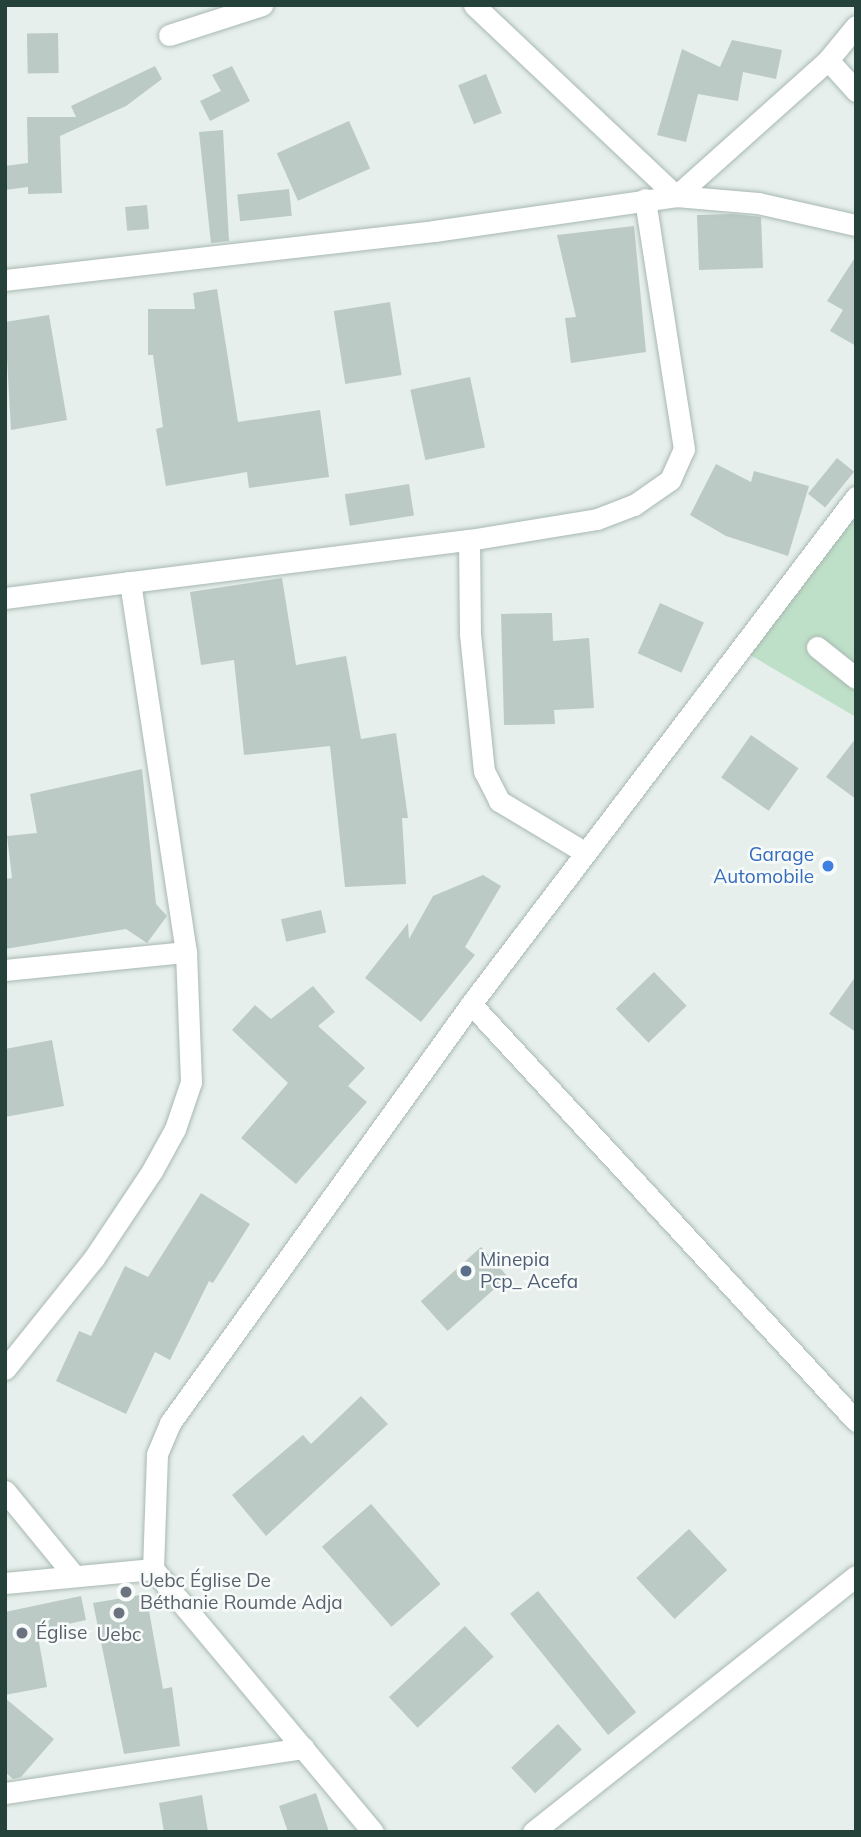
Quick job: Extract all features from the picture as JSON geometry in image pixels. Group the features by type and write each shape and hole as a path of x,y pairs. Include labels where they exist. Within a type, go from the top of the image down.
{"street":[{"path":"169,35 262,5"},
{"path":"474,5 676,196"},
{"path":"676,196 828,61 855,22"},
{"path":"828,61 856,91"},
{"path":"5,280 434,231 676,196 758,203 856,225"},
{"path":"5,598 469,540 597,519 634,505 670,480 684,449 645,199"},
{"path":"373,1832 153,1569 157,1454 170,1423 471,1004 856,497"},
{"path":"469,540 470,634 484,771 499,801 586,853"},
{"path":"5,1369 94,1258 176,1129 191,1082 186,952 130,582"},
{"path":"817,647 856,678"},
{"path":"5,970 186,952"},
{"path":"471,1004 856,1421"},
{"path":"5,1491 72,1573"},
{"path":"5,1584 72,1573 153,1569"},
{"path":"533,1832 856,1576"},
{"path":"5,1793 304,1748"}],"green space":[{"path":"856,497 856,717 740,649"}],"building":[{"path":"58,33 59,73 28,74 27,34"},
{"path":"732,40 782,50 776,79 743,72 738,101 698,94 686,142 657,135 682,49 720,67"},
{"path":"155,66 162,79 126,106 60,136 62,193 28,194 28,187 5,190 5,166 28,163 27,117 76,117 71,106"},
{"path":"232,66 250,101 210,121 200,101 221,91 212,75"},
{"path":"486,74 502,113 474,124 458,85"},
{"path":"349,121 370,169 298,201 277,153"},
{"path":"223,130 229,241 211,243 199,132"},
{"path":"289,189 292,216 240,221 237,194"},
{"path":"147,205 149,229 127,231 125,207"},
{"path":"733,214 761,217 763,268 699,270 697,215"},
{"path":"634,226 646,352 571,363 565,318 576,317 557,235"},
{"path":"856,256 856,346 830,331 843,310 827,301"},
{"path":"217,289 238,422 320,410 329,477 249,488 247,472 166,486 156,429 163,427 153,355 148,355 148,309 195,309 193,293"},
{"path":"390,302 402,375 345,384 334,311"},
{"path":"49,315 67,420 11,430 5,322"},
{"path":"470,377 485,447 425,460 410,390"},
{"path":"837,458 854,472 825,508 808,494"},
{"path":"716,464 751,482 754,471 809,486 788,556 726,536 690,515"},
{"path":"409,484 414,516 350,526 345,494"},
{"path":"282,578 296,665 346,656 361,739 396,733 408,818 402,818 406,884 345,887 330,746 244,755 234,660 201,665 190,592"},
{"path":"660,603 704,623 681,673 638,653"},
{"path":"552,613 553,641 589,638 594,708 554,710 555,724 504,725 501,614"},
{"path":"751,735 799,768 769,811 721,778"},
{"path":"856,738 856,799 826,777"},
{"path":"142,769 156,904 167,916 147,943 126,929 5,949 5,879 12,878 7,836 37,833 30,794"},
{"path":"483,875 501,886 465,947 475,955 421,1022 365,978 408,923 409,939 433,896"},
{"path":"321,910 326,932 286,942 281,919"},
{"path":"654,972 687,1006 649,1043 616,1009"},
{"path":"856,976 856,1032 829,1014"},
{"path":"313,986 335,1012 318,1026 365,1068 348,1086 367,1102 296,1184 241,1138 288,1083 232,1030 255,1005 271,1019"},
{"path":"52,1040 64,1106 5,1117 5,1049"},
{"path":"201,1193 250,1224 213,1283 209,1281 170,1360 155,1352 126,1414 56,1381 79,1331 91,1336 125,1266 148,1277"},
{"path":"481,1247 508,1277 448,1331 421,1301"},
{"path":"361,1396 388,1424 266,1536 232,1495 303,1435 311,1444"},
{"path":"371,1504 441,1584 391,1627 322,1547"},
{"path":"689,1529 727,1570 675,1619 636,1578"},
{"path":"538,1591 636,1712 608,1735 510,1614"},
{"path":"146,1594 163,1689 172,1687 180,1746 124,1754 93,1603"},
{"path":"81,1596 86,1620 37,1631 47,1687 5,1695 5,1612"},
{"path":"465,1626 494,1657 418,1728 389,1697"},
{"path":"5,1698 54,1739 21,1777 13,1779 5,1772"},
{"path":"558,1724 582,1750 535,1793 511,1768"},
{"path":"316,1793 329,1832 288,1832 279,1806"},
{"path":"202,1795 208,1832 164,1832 159,1803"}],"place":[{"name":"Garage Automobile","path":"828,866"},
{"name":"Minepia Pcp_ Acefa","path":"466,1271"},
{"name":"Uebc Église De Béthanie Roumde Adja","path":"126,1592"},
{"name":"Uebc","path":"119,1613"},
{"name":"Église","path":"22,1633"}]}
